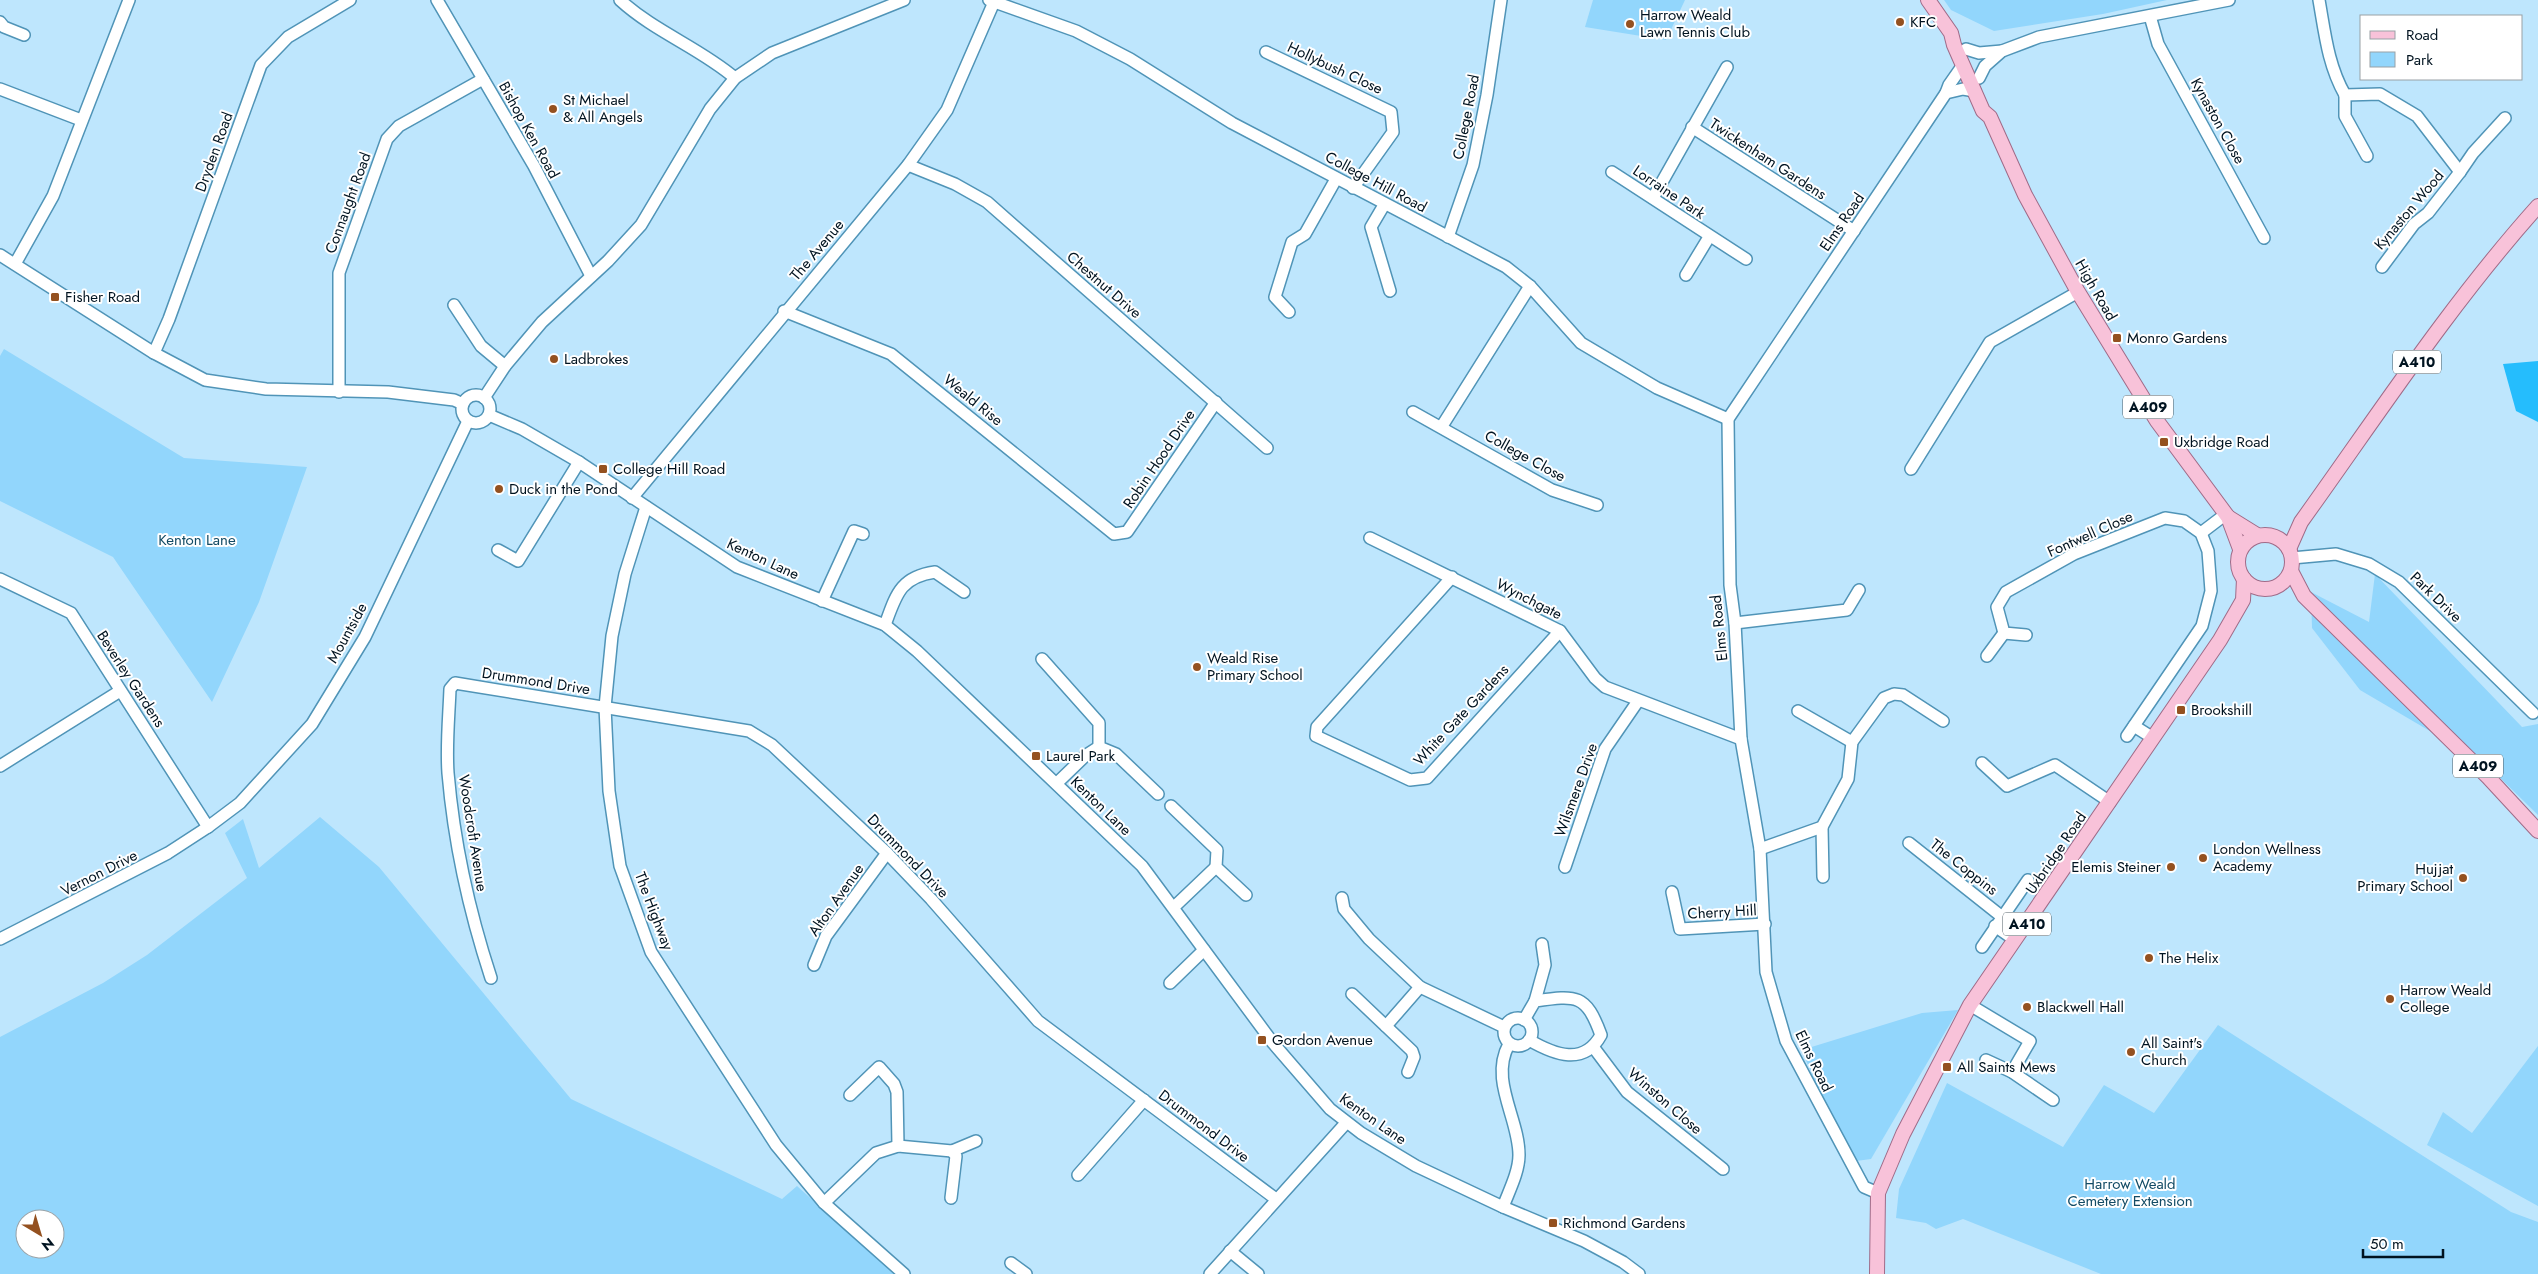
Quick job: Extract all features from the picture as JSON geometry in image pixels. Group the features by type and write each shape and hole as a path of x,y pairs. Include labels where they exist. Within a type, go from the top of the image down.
{"main road":[{"name":"High Road","path":"1928,0 1951,33 1963,65 1991,107 1990,118 2025,195 2078,292 2157,421 2227,515 2240,549"},
{"name":"High Road","path":"1951,33 1961,40 1966,49 1977,85"},
{"name":"A410","path":"2290,559 2301,522 2428,346 2510,237 2538,206"},
{"name":"High Road","path":"2227,515 2257,536"},
{"name":"A410","path":"2276,537 2301,522"},
{"path":"2266,534 2276,537 2290,559 2279,585 2260,589 2249,584 2238,568 2240,549 2257,536 2266,534"},
{"name":"A409","path":"2290,559 2304,596"},
{"name":"Uxbridge Road","path":"1877,1274 1878,1193 1903,1134 1970,1005 2220,640 2243,600 2244,579"},
{"name":"A409","path":"2279,585 2293,589 2304,596 2488,777 2538,831"},
{"name":"Uxbridge Road","path":"2243,600 2260,589"}],"street":[{"path":"14,264 53,196 129,0"},
{"name":"Dryden Road","path":"154,352 169,319 261,65 288,36 350,0"},
{"name":"Bishop Ken Road","path":"437,0 534,166 591,276"},
{"path":"620,0 655,26 715,61 736,78"},
{"name":"College Road","path":"1448,237 1472,165 1487,95 1501,0"},
{"path":"1966,49 1980,53 2002,51 2039,38 2229,0"},
{"path":"2319,0 2334,76 2346,95 2345,116 2367,156"},
{"path":"484,398 505,366 542,322 641,225 710,109 736,78 772,53 898,1"},
{"name":"College Hill Road","path":"991,1 1084,35 1130,59 1232,123 1384,205 1506,267 1530,286 1581,343 1657,388 1728,419"},
{"name":"The Avenue","path":"632,498 784,311 908,165 946,110 991,1"},
{"name":"Kynaston Close","path":"2150,16 2158,44 2264,238"},
{"path":"0,22 4,27 24,35"},
{"path":"1946,93 1977,85 1985,66 2002,51"},
{"name":"Hollybush Close","path":"1266,52 1391,112 1393,132 1353,188"},
{"name":"Elms Road","path":"1878,1193 1864,1186 1786,1041 1766,972 1760,849 1741,739 1735,623 1730,585 1728,419 1963,65"},
{"name":"Twickenham Gardens","path":"1653,198 1727,67"},
{"name":"Connaught Road","path":"339,392 339,272 387,140 399,126 483,79"},
{"path":"0,89 81,120"},
{"name":"Kynaston Wood","path":"2346,95 2380,94 2417,116 2460,172"},
{"name":"Kynaston Wood","path":"2382,267 2414,224 2428,213 2473,153 2505,118"},
{"name":"Twickenham Gardens","path":"1692,127 1854,231"},
{"name":"Chestnut Drive","path":"908,165 956,184 987,202 1267,448"},
{"name":"Lorraine Park","path":"1612,172 1653,198 1661,206 1746,259"},
{"path":"1289,312 1275,297 1292,242 1305,234 1336,179"},
{"path":"1384,205 1371,227 1390,291"},
{"name":"Lorraine Park","path":"1686,275 1709,237"},
{"path":"0,255 154,352 205,380 266,389 388,392 454,400 463,404"},
{"path":"1442,426 1530,286"},
{"path":"1911,469 1990,342 2078,292"},
{"path":"454,305 481,346 505,366"},
{"name":"Weald Rise","path":"784,311 892,354 1114,534 1126,532"},
{"path":"472,396 484,398 490,407 489,415 480,423 468,421 462,413 463,404 472,396"},
{"name":"Robin Hood Drive","path":"1126,532 1216,402"},
{"name":"College Close","path":"1414,412 1442,426 1552,490 1597,505"},
{"name":"Kenton Lane","path":"489,415 522,429 579,462 737,566 885,625 917,651 1142,866 1299,1075 1330,1109 1346,1123 1422,1169 1503,1207 1584,1241 1623,1262 1639,1274"},
{"name":"Mountside","path":"208,827 240,803 312,724 364,637 468,421"},
{"path":"498,550 518,561 579,462"},
{"name":"The Highway","path":"646,507 625,574 614,627 605,708 609,792 620,866 650,952 776,1146 824,1203 904,1274"},
{"path":"2127,736 2202,626 2211,591 2208,552 2201,533 2227,515"},
{"name":"Fontwell Close","path":"2004,633 1997,607 2006,592 2074,554 2165,518 2184,521 2201,533"},
{"path":"822,601 854,531 863,534"},
{"name":"Wynchgate","path":"1370,538 1560,630 1595,678 1605,687 1741,739"},
{"name":"Park Drive","path":"2290,559 2336,554 2369,564 2399,582 2533,714"},
{"path":"885,625 901,588 916,574 934,572 964,592"},
{"name":"White Gate Gardens","path":"1452,577 1317,728 1316,736 1410,780 1426,778 1560,630"},
{"name":"Beverley Gardens","path":"0,579 71,613 208,827"},
{"path":"1735,623 1847,610 1859,590"},
{"path":"1987,656 2004,633 2026,635"},
{"path":"1042,659 1099,723 1099,746"},
{"name":"Drummond Drive","path":"450,689 455,683 749,731 772,745 887,853 931,898 1038,1021 1276,1199"},
{"name":"Woodcroft Avenue","path":"450,689 448,772 461,872 475,929 491,978"},
{"path":"0,766 120,691"},
{"path":"1823,877 1822,827 1848,780 1852,742 1881,702 1894,694 1903,695 1942,722"},
{"name":"Wilsmere Drive","path":"1565,867 1604,749 1638,701"},
{"path":"1798,711 1852,742"},
{"path":"2134,726 2153,738"},
{"path":"1056,783 1085,756 1099,746"},
{"path":"1099,746 1116,754 1158,794"},
{"path":"1982,763 2007,786 2055,765 2110,802"},
{"path":"1171,806 1217,850 1216,867 1174,907"},
{"name":"Vernon Drive","path":"0,940 168,853 208,827"},
{"path":"1760,849 1822,827"},
{"name":"The Coppins","path":"1909,843 2001,916"},
{"name":"Alton Avenue","path":"814,965 826,936 887,853"},
{"path":"1216,867 1246,895"},
{"name":"The Coppins","path":"1982,947 2001,916 2028,880"},
{"name":"Cherry Hill","path":"1672,892 1680,929 1765,924"},
{"path":"1342,898 1344,909 1369,938 1420,987 1504,1027"},
{"path":"1995,926 2016,940"},
{"path":"1524,1020 1536,1001 1545,965 1542,944"},
{"path":"1170,983 1204,950"},
{"path":"1386,1026 1420,987"},
{"path":"1352,994 1412,1050 1414,1057 1408,1072"},
{"path":"1529,1040 1559,1055 1581,1054 1594,1048 1601,1035 1592,1010 1580,1001 1560,998 1536,1001"},
{"path":"1970,1005 2030,1041 2012,1072"},
{"path":"1515,1018 1524,1020 1532,1030 1529,1040 1518,1047 1510,1044 1504,1036 1504,1027 1515,1018"},
{"path":"1503,1207 1519,1155 1513,1120 1503,1085 1506,1055 1510,1044"},
{"name":"Winston Close","path":"1594,1048 1627,1092 1723,1169"},
{"path":"1986,1060 2012,1072 2053,1100"},
{"path":"850,1095 879,1067 894,1084 896,1092 898,1146"},
{"path":"1078,1175 1144,1100"},
{"path":"1210,1274 1346,1123"},
{"path":"824,1203 876,1153 898,1146 952,1151 976,1141"},
{"path":"951,1198 956,1156 952,1151"},
{"path":"1230,1251 1258,1274"},
{"path":"1011,1263 1026,1274"}],"green space":[{"name":"Harrow Weald Lawn Tennis Club","path":"1593,0 1685,0 1666,40 1585,27"},
{"path":"1944,0 2167,0 2103,14 1994,31 1951,10"},
{"name":"Kenton Lane","path":"4,349 184,458 307,467 259,602 212,702 113,557 0,501 0,356"},
{"path":"2375,574 2522,727 2538,724 2538,815 2486,764 2360,690 2312,628 2311,592 2369,622"},
{"path":"320,817 379,867 571,1099 782,1199 797,1186 895,1274 0,1274 0,1037 103,983 147,955 247,878 225,833 243,819 259,868"},
{"path":"1958,1010 1871,1159 1856,1161 1839,1136 1804,1056 1805,1049 1922,1013"},
{"name":"Harrow Weald Cemetery Extension","path":"2218,1025 2511,1212 2538,1222 2538,1274 2101,1274 1963,1219 1936,1229 1926,1223 1896,1218 1899,1189 1947,1083 2063,1147 2104,1085 2154,1113"},
{"path":"2538,1046 2538,1206 2427,1145 2443,1112 2472,1133"}],"shaded area":[{"path":"2538,361 2538,422 2516,411 2503,364"}],"place":[{"name":"KFC","path":"1900,22"},
{"name":"Harrow Weald Lawn Tennis Club","path":"1630,24"},
{"name":"St Michael & All Angels","path":"553,109"},
{"name":"Fisher Road","path":"55,297"},
{"name":"Monro Gardens","path":"2117,338"},
{"name":"Ladbrokes","path":"554,359"},
{"name":"Uxbridge Road","path":"2164,442"},
{"name":"College Hill Road","path":"603,469"},
{"name":"Duck in the Pond","path":"499,489"},
{"name":"Weald Rise Primary School","path":"1197,667"},
{"name":"Brookshill","path":"2181,710"},
{"name":"Laurel Park","path":"1036,756"},
{"name":"London Wellness Academy","path":"2203,858"},
{"name":"Elemis Steiner","path":"2171,867"},
{"name":"Hujjat Primary School","path":"2463,878"},
{"name":"The Helix","path":"2149,958"},
{"name":"Harrow Weald College","path":"2390,999"},
{"name":"Blackwell Hall","path":"2027,1007"},
{"name":"Gordon Avenue","path":"1262,1040"},
{"name":"All Saint's Church","path":"2131,1052"},
{"name":"All Saints Mews","path":"1947,1067"},
{"name":"Richmond Gardens","path":"1553,1223"}]}
